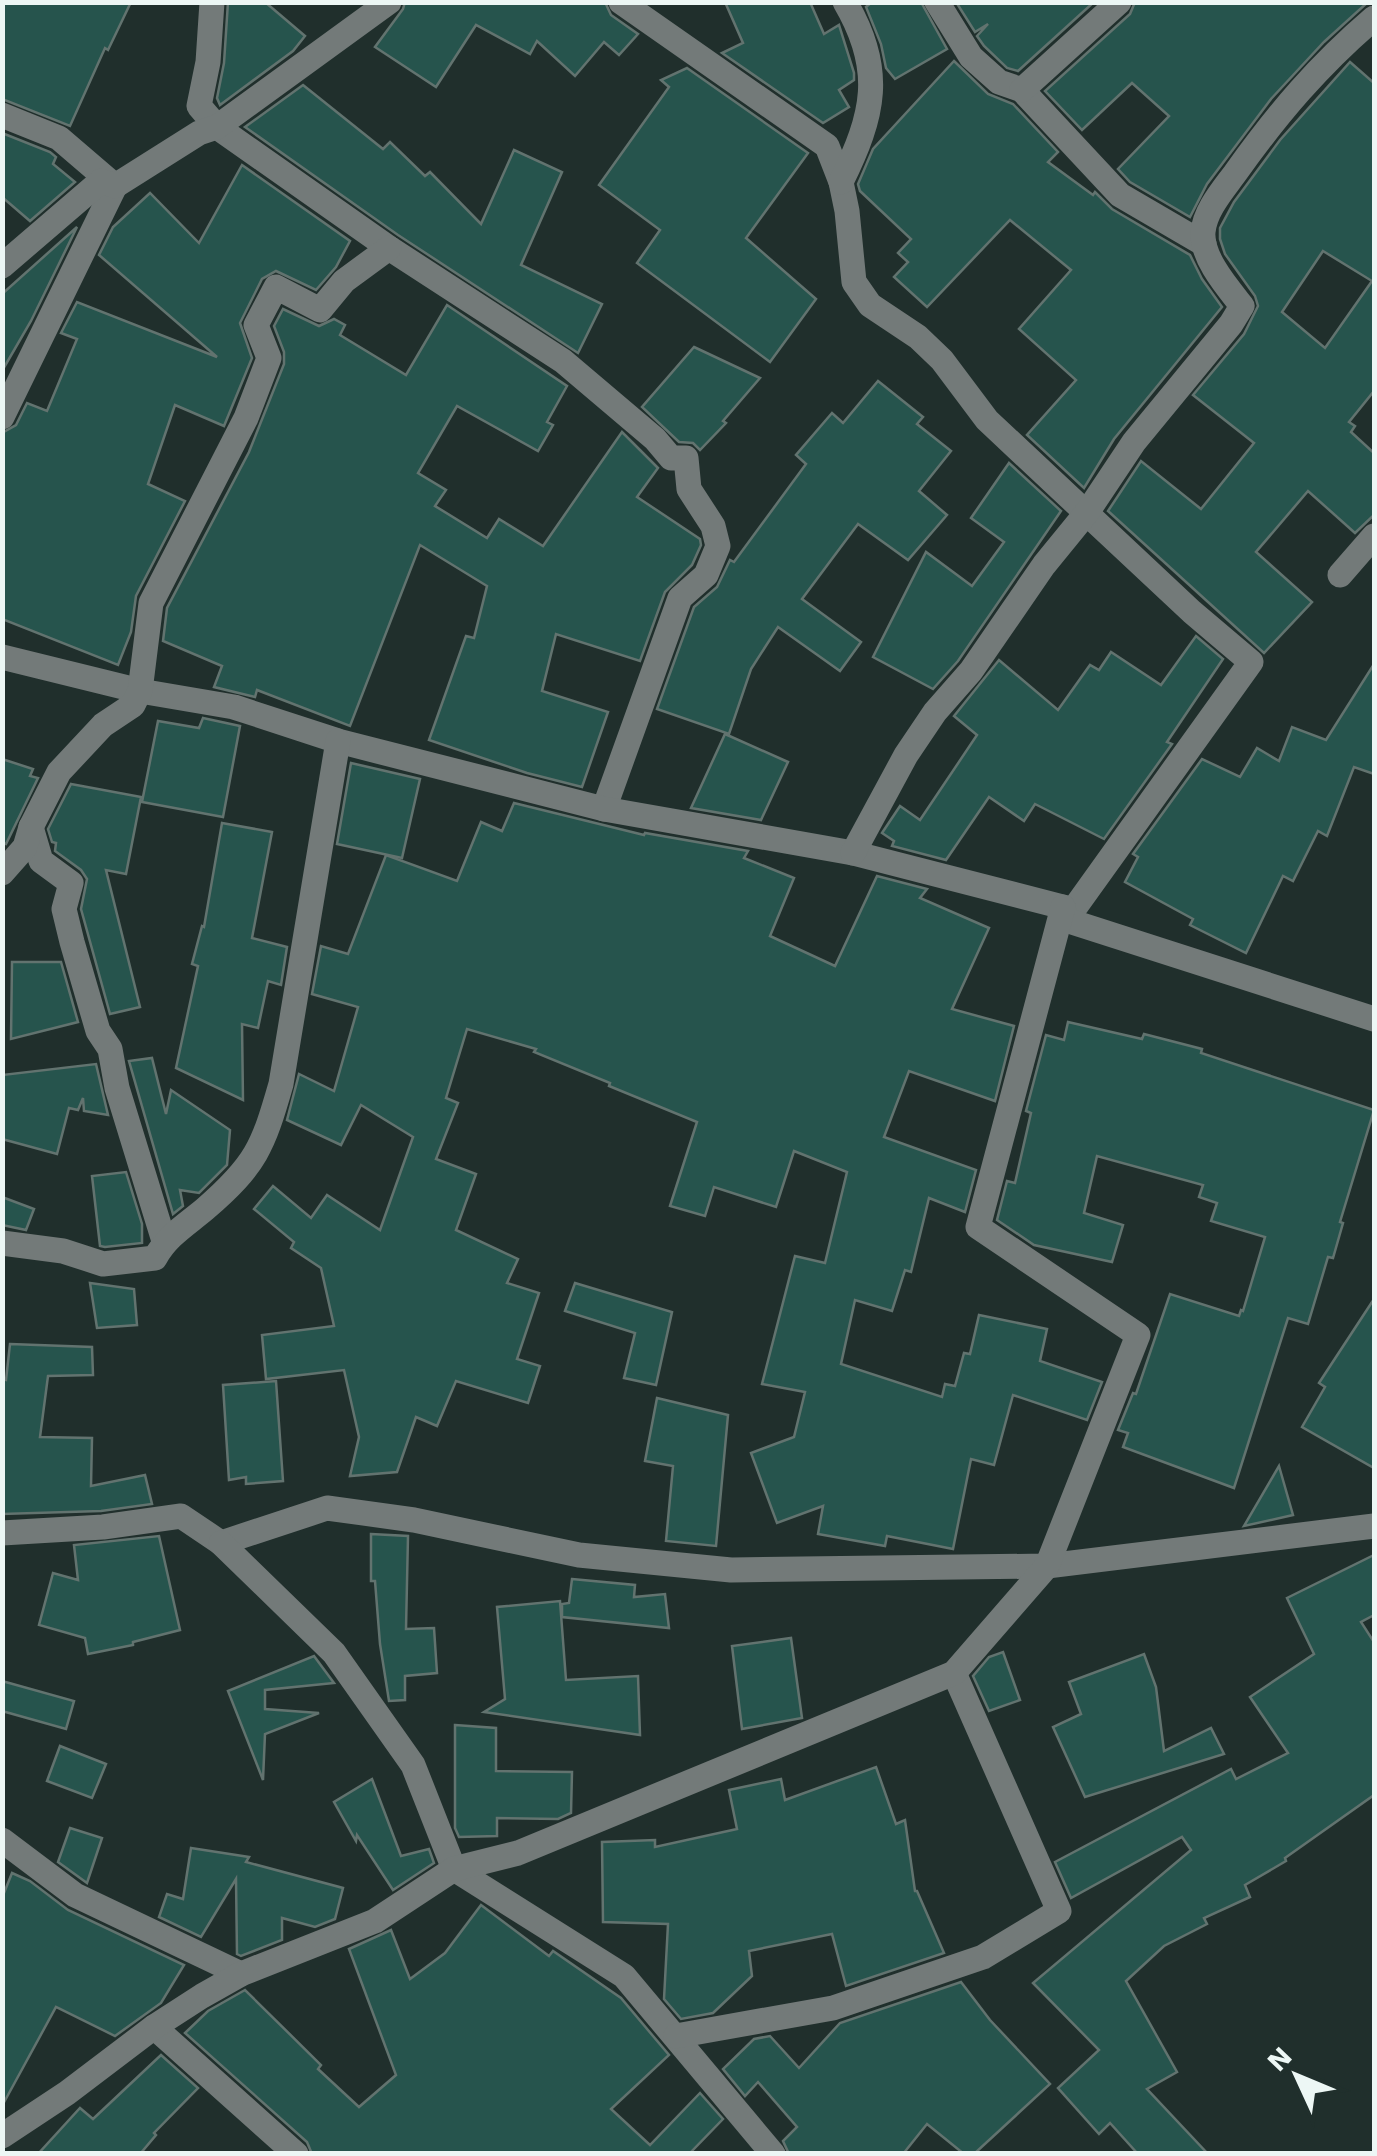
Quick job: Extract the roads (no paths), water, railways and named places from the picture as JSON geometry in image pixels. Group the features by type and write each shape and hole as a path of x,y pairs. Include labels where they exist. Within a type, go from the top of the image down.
{"street":[{"path":"212,2 208,62 199,106 217,126 389,248 562,361 656,439 670,458 686,458 689,489 713,526 718,546 706,574 680,598 604,809"},
{"path":"2,266 108,184 217,126 389,2"},
{"path":"2,2136 67,2093 154,2026 242,1974 376,1921 454,1869 518,1852 954,1673 1047,1566 1138,1335 978,1228 1064,914 1251,662 1192,612 987,420 942,360 918,337 870,306 854,282 841,182 827,146 620,2"},
{"path":"841,182 862,138 872,94 862,32 845,2"},
{"path":"936,2 972,57 999,82 1022,90 1120,195 1204,244"},
{"path":"1022,90 1119,2"},
{"path":"854,852 906,756 935,712 972,672 1134,442 1232,324 1242,306 1204,244 1203,229 1213,204 1290,98 1337,49 1374,18"},
{"path":"2,115 58,138 108,184"},
{"path":"2,124 108,184"},
{"path":"2,417 108,184"},
{"path":"2,874 25,847 31,827 60,772 103,724 133,705 140,690 151,602 246,418 269,358 256,325 276,287 320,310 344,281 389,248"},
{"path":"1340,574 1372,541"},
{"path":"2,656 140,690 234,707 338,741 604,809 854,852 1064,914 1374,1019"},
{"path":"2,1243 63,1251 103,1264 154,1258 164,1241 249,1167 266,1135 281,1084 338,741"},
{"path":"31,827 41,861 71,883 64,909 72,942 98,1032 110,1050 117,1088 164,1241"},
{"path":"221,1543 326,1508 414,1520 579,1554 731,1570 1047,1566 1374,1526"},
{"path":"2,1532 102,1527 181,1516 221,1543 334,1653 413,1764 454,1869 624,1976 772,2154"},
{"path":"676,2036 833,2008 984,1958 1059,1911 954,1673"},
{"path":"2,1840 75,1895 242,1974"},
{"path":"154,2026 296,2154"}]}
